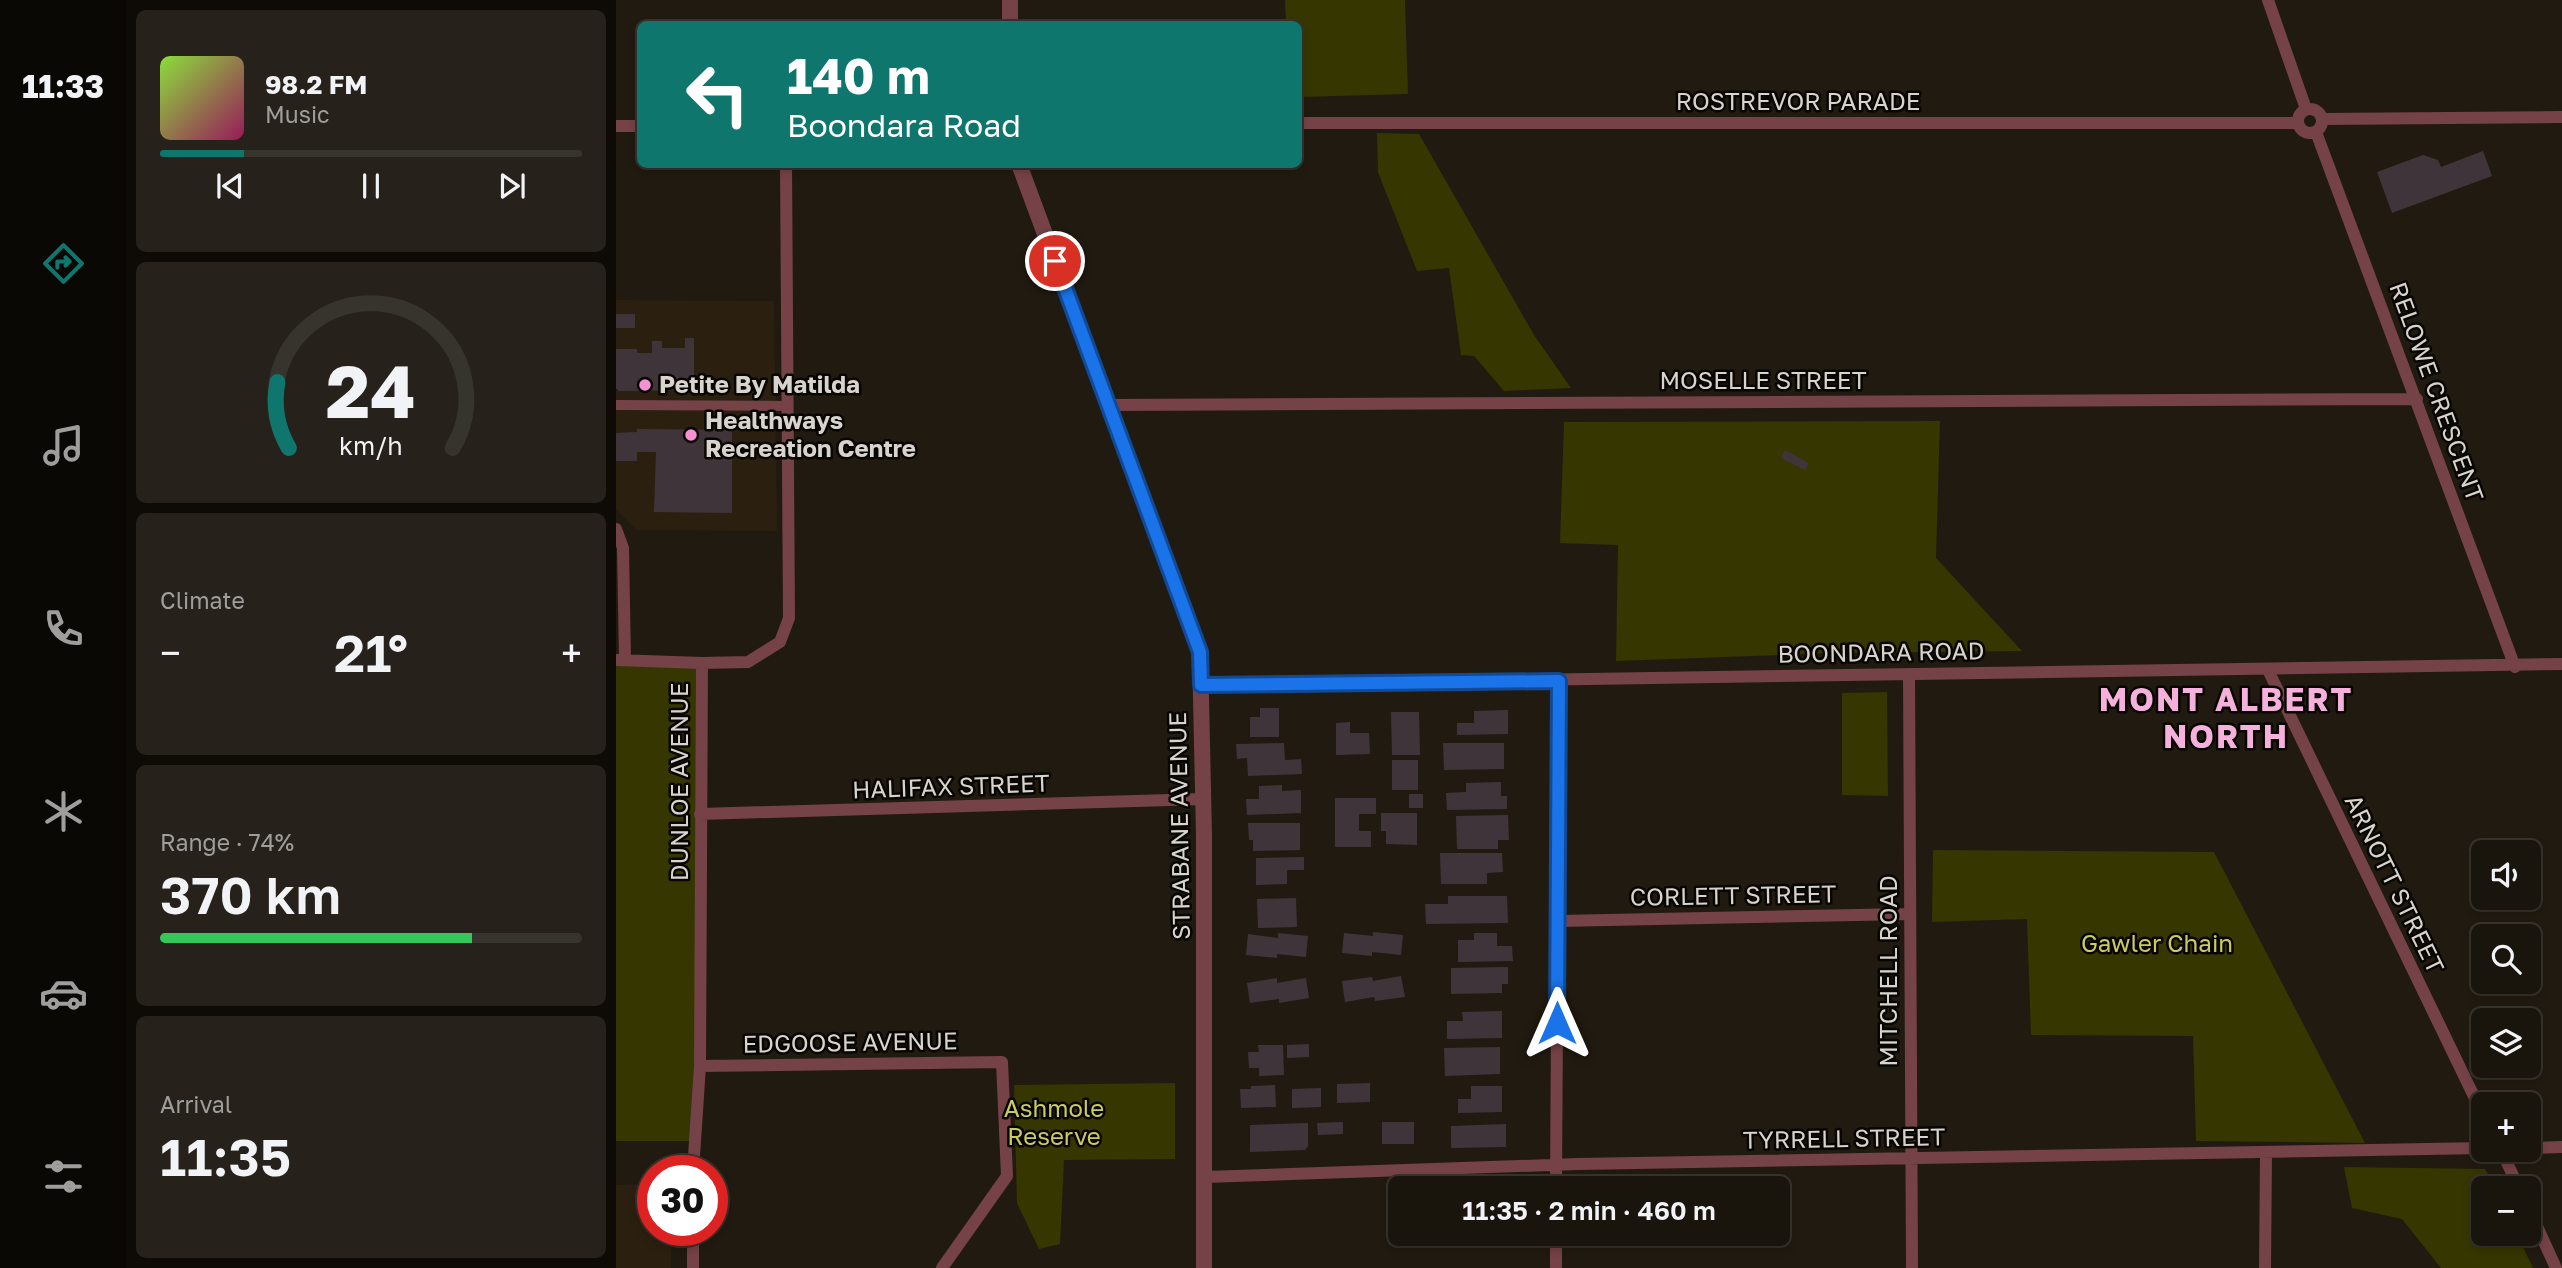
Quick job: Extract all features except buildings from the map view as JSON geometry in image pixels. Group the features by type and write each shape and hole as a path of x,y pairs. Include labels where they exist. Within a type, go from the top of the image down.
{"street":[{"path":"1010,0 1010,21"},
{"path":"2268,0 2306,109"},
{"path":"2306,109 2317,110 2323,120 2316,132 2308,133 2302,130 2298,123 2299,114 2306,109"},
{"path":"2323,120 2562,117"},
{"name":"ROSTREVOR PARADE","path":"1302,122 2298,123"},
{"path":"616,126 637,126"},
{"name":"RELOWE CRESCENT","path":"2316,132 2515,667"},
{"name":"DUNLOE AVENUE","path":"694,1155 700,1066 702,663 748,662 780,642 789,618 786,168"},
{"name":"STRABANE AVENUE","path":"1020,168 1200,652 1204,1268"},
{"name":"MOSELLE STREET","path":"1109,405 2417,399"},
{"path":"616,405 788,406"},
{"path":"616,529 623,548 620,660 702,663"},
{"name":"BOONDARA ROAD","path":"1201,685 1559,681 1627,677 2515,667 2562,664"},
{"name":"ARNOTT STREET","path":"2268,670 2472,1092"},
{"name":"MITCHELL ROAD","path":"1909,674 1912,1268"},
{"path":"1556,1176 1559,681"},
{"name":"HALIFAX STREET","path":"700,814 1203,799"},
{"name":"CORLETT STREET","path":"1558,921 1909,914"},
{"name":"EDGOOSE AVENUE","path":"700,1066 1002,1062 1007,1176 942,1268"},
{"path":"2541,1148 2562,1147"},
{"name":"TYRRELL STREET","path":"1205,1177 1556,1165 2471,1148"},
{"path":"2265,1268 2266,1153"},
{"path":"2541,1235 2556,1268"},
{"path":"693,1246 693,1268"},
{"path":"1556,1246 1556,1268"}],"shaded area":[{"path":"616,300 774,301 777,531 637,530 616,509"},
{"path":"637,1184 637,1246 671,1246 671,1268 616,1268 616,1185"}],"green space":[{"path":"1285,0 1405,0 1408,94 1302,97 1302,21 1286,21"},
{"path":"1377,133 1419,134 1534,335 1571,388 1504,391 1474,356 1461,355 1449,268 1417,271 1378,172"},
{"path":"1940,421 1936,558 2022,651 1833,653 1616,661 1618,545 1560,543 1564,422"},
{"path":"616,660 702,663 693,1141 616,1141"},
{"path":"1887,692 1888,796 1842,795 1842,693"},
{"name":"Gawler Chain","path":"1933,850 2214,852 2365,1143 2196,1141 2193,1036 2031,1035 2027,919 1932,922"},
{"name":"Ashmole Reserve","path":"1175,1083 1175,1159 1064,1160 1060,1244 1039,1249 1017,1203 1014,1085"},
{"path":"2344,1167 2485,1169 2489,1176 2471,1176 2471,1246 2523,1246 2533,1268 2441,1268 2402,1219 2352,1208"}],"place":[{"name":"Petite By Matilda","path":"645,385"},
{"name":"Healthways Recreation Centre","path":"691,435"}],"district":[{"name":"MONT ALBERT NORTH","path":"2226,718"}],"route":[{"path":"1055,261 1200,652 1201,685 1559,681 1557,1023"}]}
